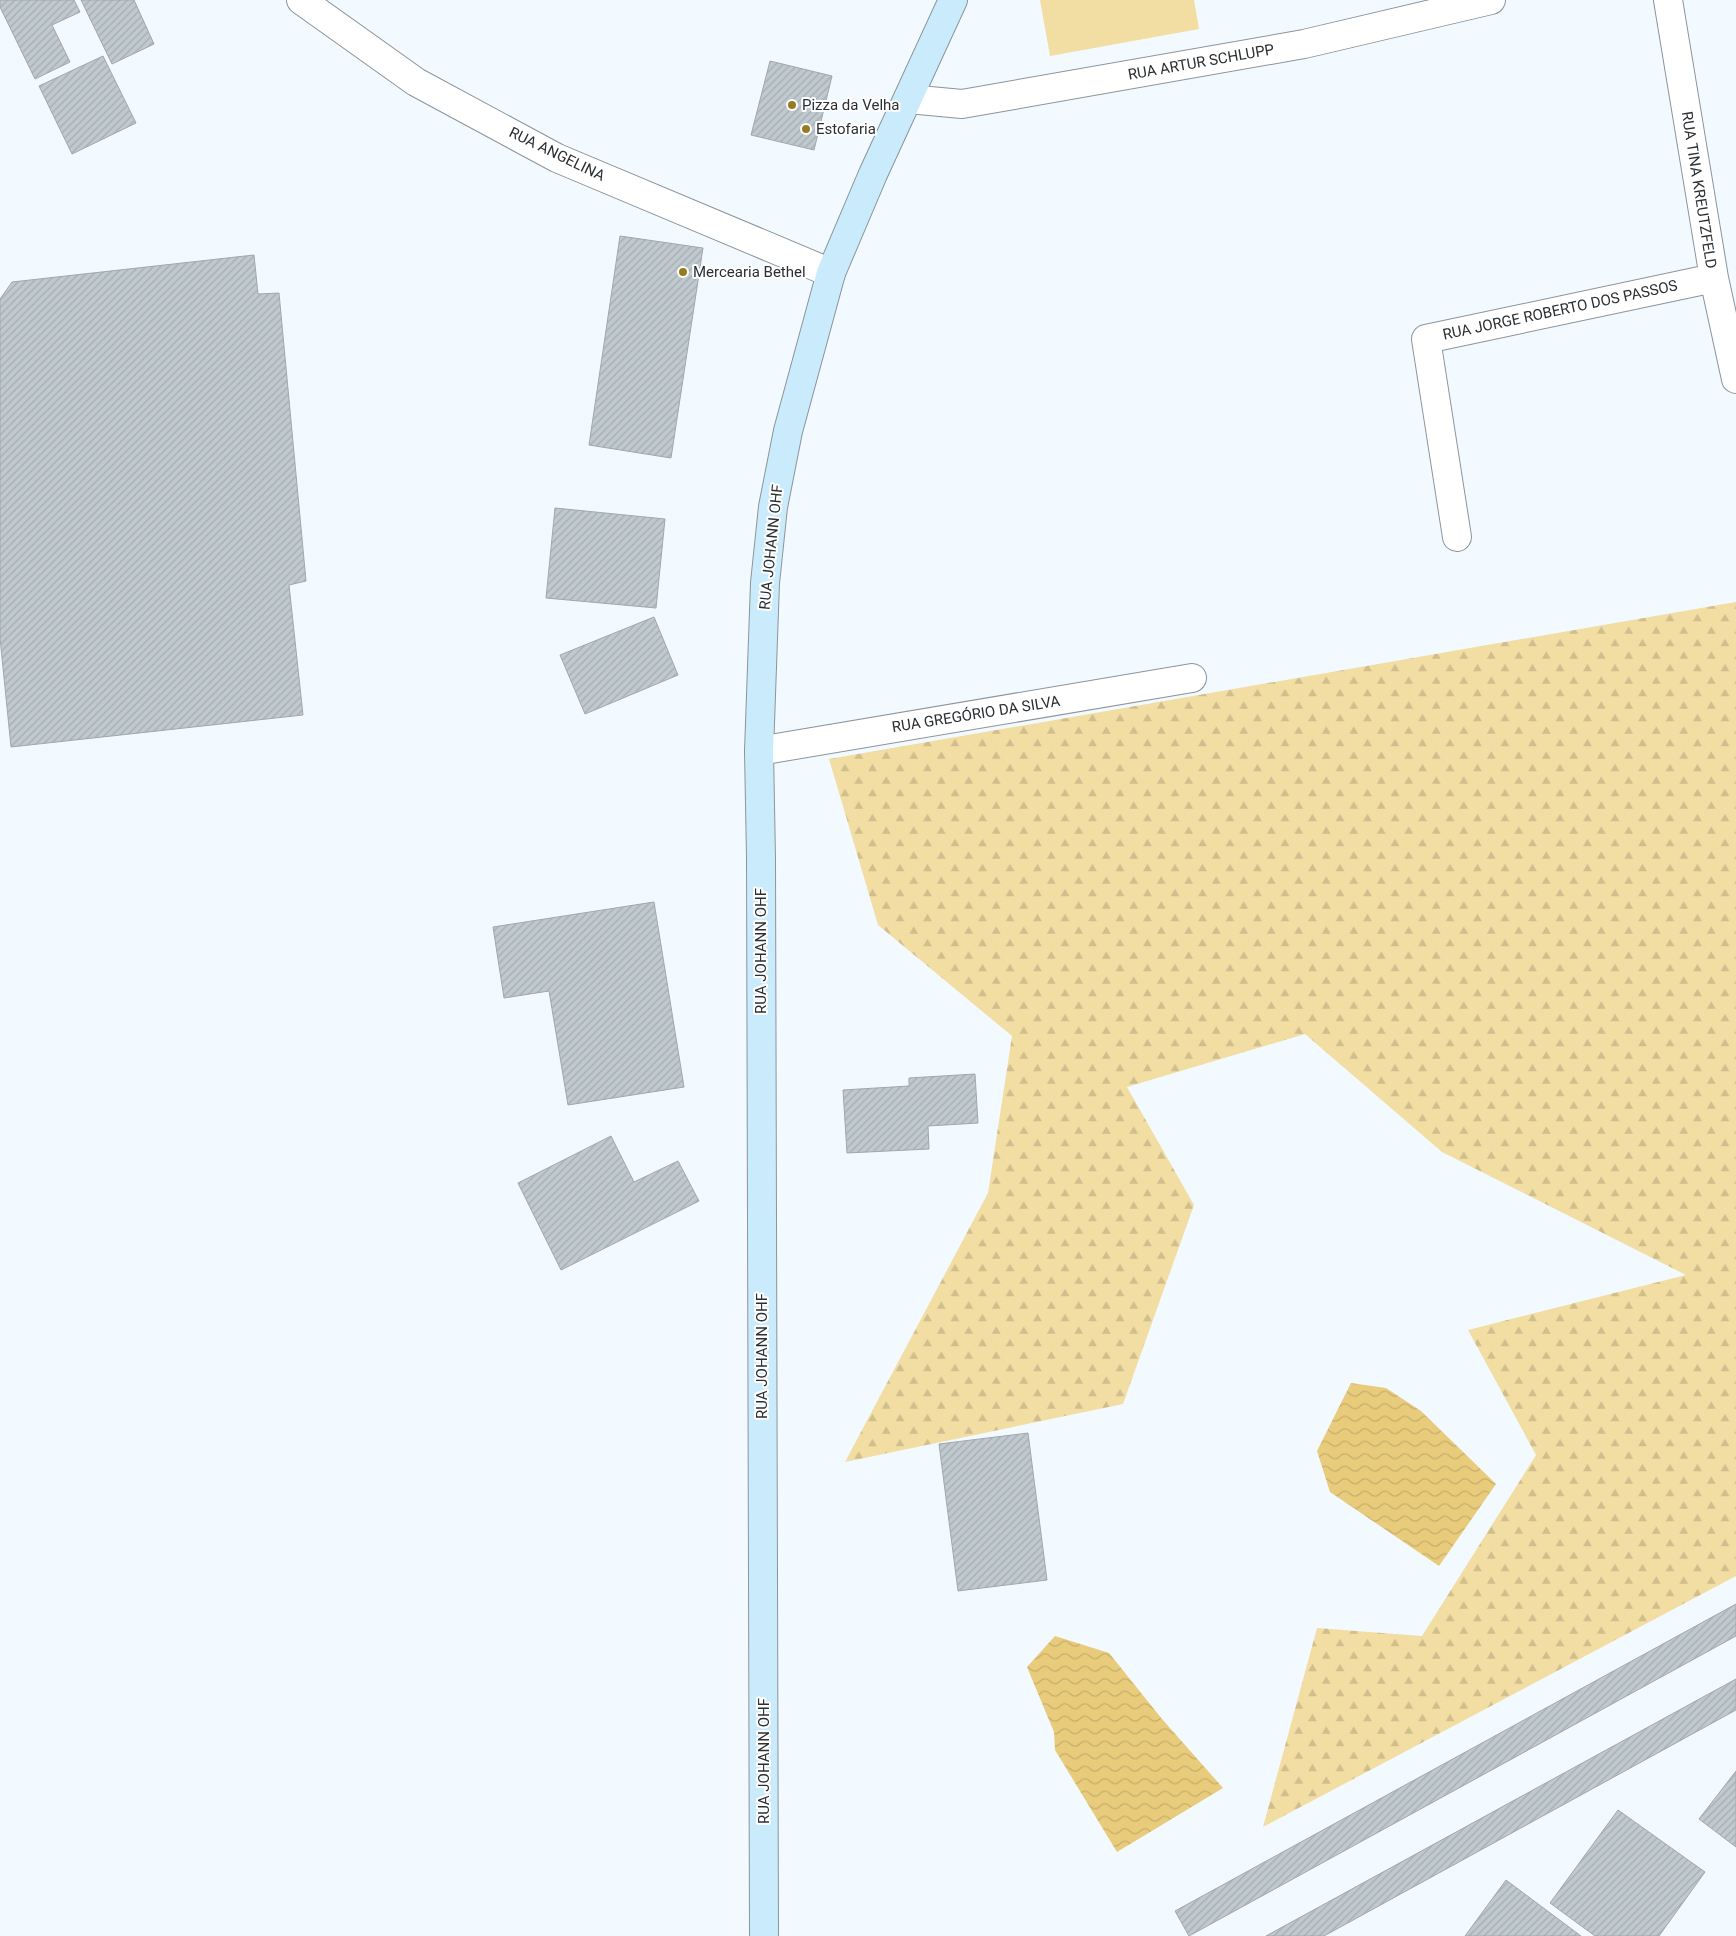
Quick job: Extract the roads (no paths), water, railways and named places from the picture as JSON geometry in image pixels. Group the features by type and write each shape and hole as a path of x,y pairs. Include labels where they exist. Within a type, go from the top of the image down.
{"main road":[{"name":"RUA JOHANN OHF","path":"764,1936 761,858 759,751 765,583 773,507 788,431 831,274 873,174 953,0"}],"street":[{"name":"RUA ANGELINA","path":"301,0 416,82 557,158 831,274"},
{"name":"RUA ARTUR SCHLUPP","path":"908,99 962,104 1304,44 1491,0"},
{"name":"RUA TINA KREUTZFELD","path":"1668,0 1714,278 1736,378"},
{"name":"RUA JORGE ROBERTO DOS PASSOS","path":"1457,537 1426,339 1714,278"},
{"name":"RUA GREGÓRIO DA SILVA","path":"759,751 1192,678"}],"water":[{"path":"1351,1383 1386,1388 1421,1411 1496,1484 1439,1566 1330,1492 1317,1451"},
{"path":"1055,1636 1109,1653 1162,1719 1223,1788 1117,1852 1055,1750 1054,1732 1027,1667"}],"place":[{"name":"Pizza da Velha","path":"792,105"},
{"name":"Estofaria","path":"806,129"},
{"name":"Mercearia Bethel","path":"683,272"}]}
